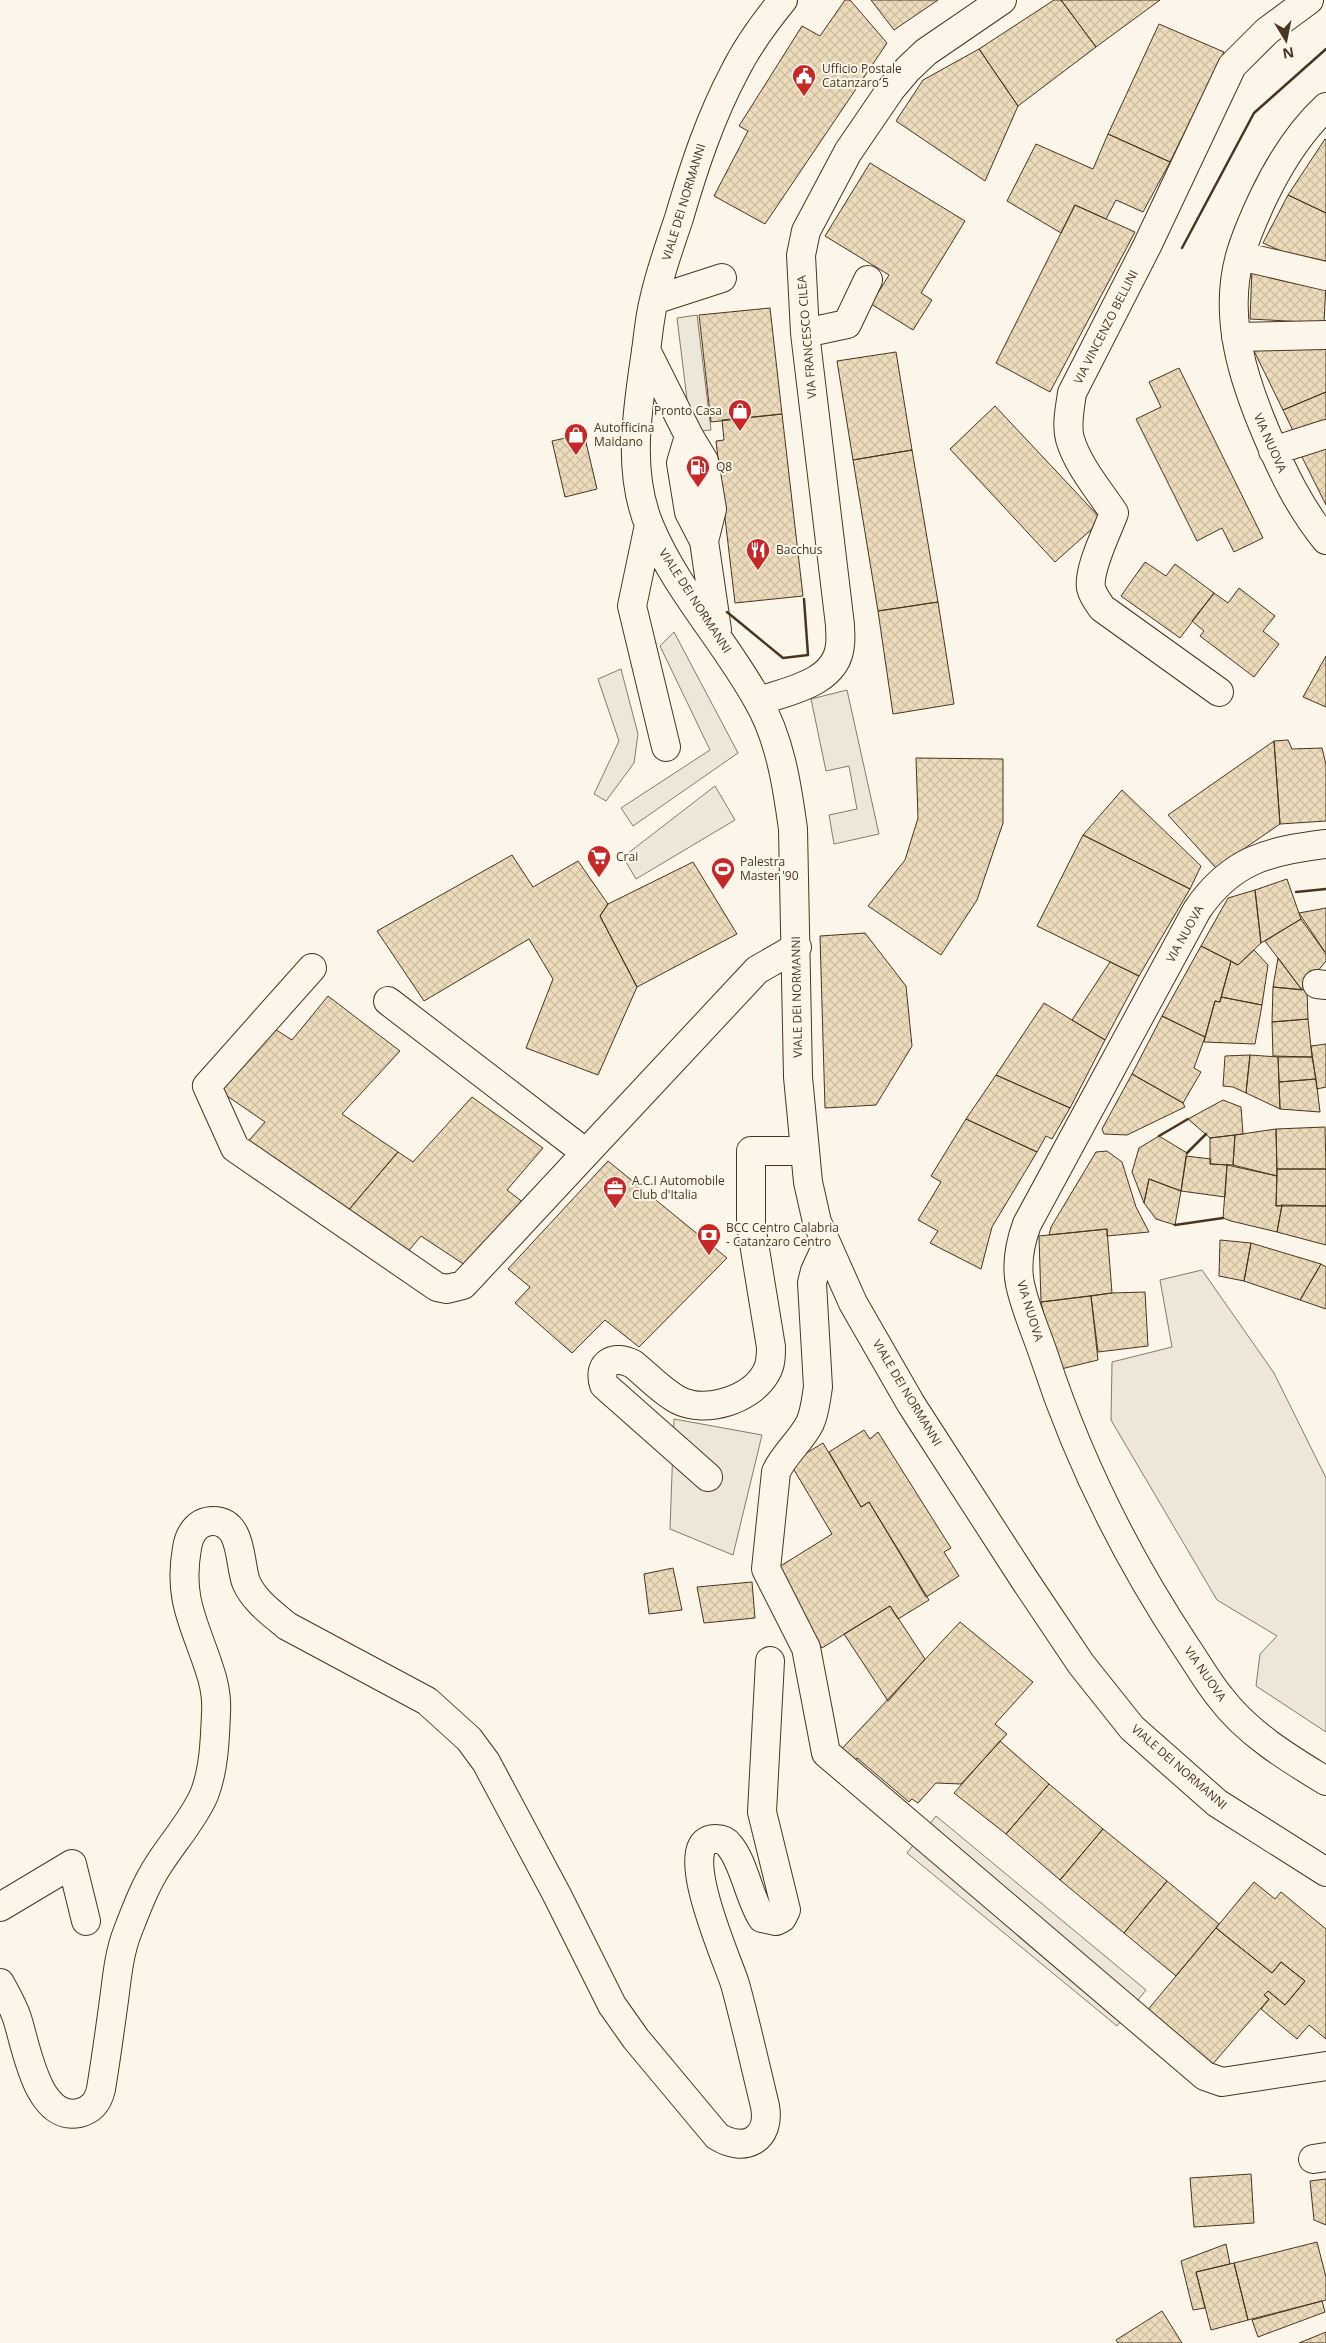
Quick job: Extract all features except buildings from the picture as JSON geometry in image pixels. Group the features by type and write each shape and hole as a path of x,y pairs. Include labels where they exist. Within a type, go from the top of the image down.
{"street":[{"name":"VIALE DEI NORMANNI","path":"783,0 763,24 735,70 703,140 654,300 637,414 635,457 640,490 649,525 667,563 717,635 759,701 778,749 789,795 793,829 798,1077 808,1182 817,1222 853,1303 911,1404 1081,1664 1132,1728 1217,1803 1291,1852 1326,1872"},
{"name":"VIA FRANCESCO CILEA","path":"759,701 815,680 834,663 840,646 840,625 805,333 801,255 806,231 848,152 891,89 926,52 1002,0"},
{"name":"VIA VINCENZO BELLINI","path":"1219,692 1102,608 1095,598 1091,587 1092,573 1114,513 1077,457 1070,438 1069,410 1072,393 1147,246 1232,66 1267,31 1309,0"},
{"name":"VIA NUOVA","path":"1326,106 1309,123 1273,178 1254,218 1240,256 1234,308 1236,337 1242,371 1252,401 1273,451 1306,516 1326,540"},
{"path":"1240,256 1326,276"},
{"path":"654,300 722,278"},
{"path":"805,333 846,324 868,280"},
{"path":"1236,337 1326,336"},
{"path":"646,350 689,436 681,463 688,512 704,541 717,635"},
{"path":"1273,451 1326,434"},
{"path":"649,525 632,606 666,747"},
{"name":"VIA NUOVA","path":"1326,844 1292,848 1244,865 1224,877 1210,892 1197,910 1027,1224 1021,1241 1019,1261 1020,1284 1053,1383 1098,1495 1123,1544 1169,1621 1220,1698 1245,1725 1280,1752 1326,1781"},
{"path":"312,968 207,1086 235,1148 437,1287 455,1289 463,1285 757,970 796,948"},
{"path":"388,1001 586,1152"},
{"path":"708,1477 604,1385 601,1376 603,1369 615,1359 625,1360 633,1364 678,1400 704,1405 734,1399 747,1393 759,1384 767,1372 771,1360 771,1347 751,1225 751,1151 804,1151"},
{"path":"827,1245 815,1271 812,1284 818,1387 816,1404 810,1422 782,1459 776,1472 766,1561 769,1578 806,1648 826,1753 1205,2076 1222,2082 1326,2066"},
{"path":"0,1983 16,2016 37,2084 44,2097 57,2108 67,2112 78,2113 90,2108 98,2101 101,2089 120,1960 126,1935 157,1866 204,1795 212,1767 216,1711 214,1691 210,1670 188,1610 183,1573 189,1538 194,1530 202,1524 213,1521 231,1529 237,1540 246,1583 269,1611 287,1626 427,1701 469,1739 486,1762 558,1895 612,2005 636,2039 717,2136 734,2144 754,2140 761,2135 765,2125 765,2106 734,1982 705,1902 700,1873 702,1847 707,1841 714,1838 722,1840 734,1852 762,1918 776,1921 782,1918 786,1910 762,1812 770,1661"},
{"path":"0,1907 72,1864 86,1922"}],"shaded area":[{"path":"697,315 711,430 691,432 677,318"},
{"path":"674,632 738,753 633,826 621,808 710,750 660,646"},
{"path":"621,669 638,734 634,763 606,801 594,794 619,741 598,679"},
{"path":"847,690 879,834 834,844 829,815 857,809 849,766 826,771 811,699"},
{"path":"715,786 735,820 636,879 623,857"},
{"path":"1202,1270 1274,1373 1326,1478 1326,1732 1256,1686 1260,1654 1277,1636 1217,1600 1111,1420 1112,1362 1172,1347 1160,1280"},
{"path":"674,1419 762,1435 733,1555 670,1529"},
{"path":"936,1816 1146,1990 1117,2026 907,1853"}],"wall":[{"path":"1182,248 1254,113 1326,49"},
{"path":"727,612 783,658 808,655 804,599"},
{"path":"1296,892 1326,889"},
{"path":"1159,1136 1188,1119"},
{"path":"1187,1153 1206,1134"},
{"path":"1175,1225 1223,1218"}],"place":[{"name":"Ufficio Postale Catanzaro 5","path":"804,97"},
{"name":"Pronto Casa","path":"740,432"},
{"name":"Autofficina Maidano","path":"576,456"},
{"name":"Q8","path":"698,488"},
{"name":"Bacchus","path":"758,571"},
{"name":"Crai","path":"599,878"},
{"name":"Palestra Master '90","path":"723,890"},
{"name":"A.C.I Automobile Club d'Italia","path":"615,1209"},
{"name":"BCC Centro Calabria - Catanzaro Centro","path":"709,1256"}]}
